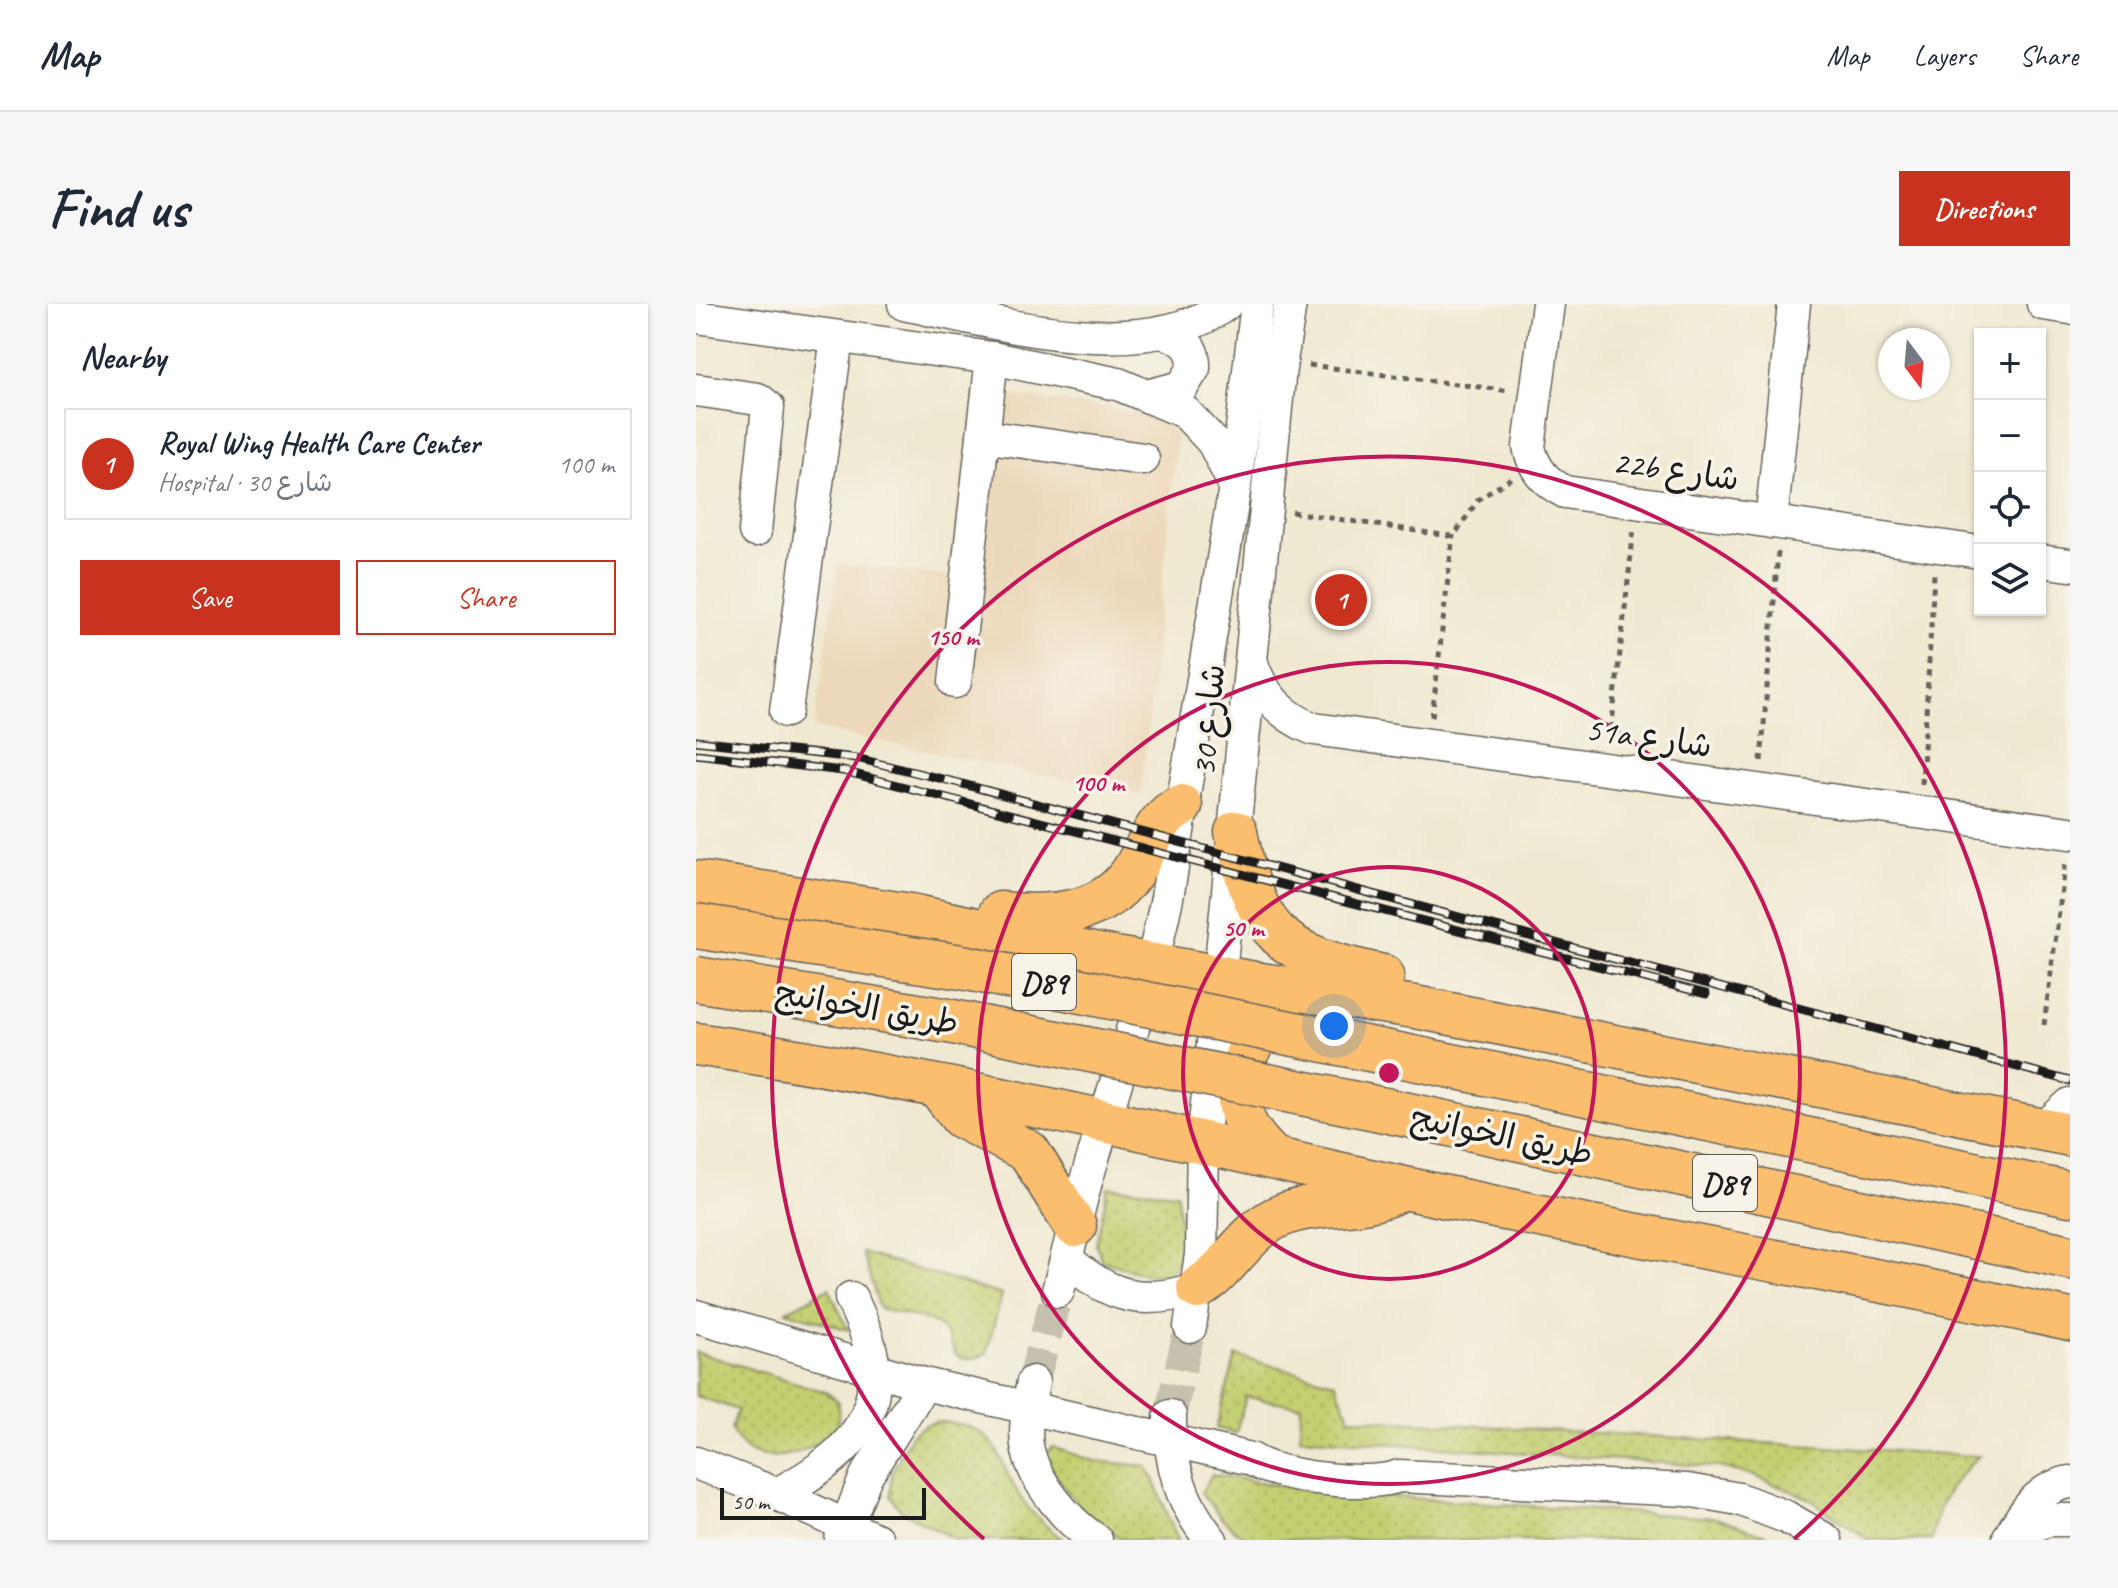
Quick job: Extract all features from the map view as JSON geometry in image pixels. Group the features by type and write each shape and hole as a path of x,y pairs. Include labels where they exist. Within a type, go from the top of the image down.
{"highway":[{"name":"طريق الخوانيج","path":"696,926 976,969 2070,1194"},
{"name":"طريق الخوانيج","path":"696,979 948,1021 1380,1109 2070,1257"}],"main road":[{"path":"911,915 955,910 1041,917 1063,916 1084,909 1104,898 1128,878 1157,826 1181,806"},
{"path":"1236,832 1246,881 1256,905 1272,929 1288,944 1328,964 1419,984 1456,1000 1490,1021"},
{"path":"696,882 911,915 1152,965 1415,1007 2061,1122"},
{"path":"1272,1157 1247,1127 1238,1091 1243,1064 1256,1039 1277,1020 1303,1010 1321,1007 1388,1012 1415,1007"},
{"path":"696,1044 938,1087 1403,1187 1900,1282 2070,1320"},
{"path":"938,1087 961,1117 1029,1152 1071,1242"},
{"path":"1194,1307 1246,1241 1275,1218 1316,1206 1373,1200 1403,1187"}],"street":[{"path":"755,304 934,330 1003,323"},
{"path":"904,304 1003,323 1106,336 1161,332 1199,320 1226,304"},
{"name":"شارع 30","path":"1058,1291 1103,1123 1152,965 1167,898 1235,486 1257,304"},
{"name":"شارع 30","path":"1194,1307 1203,1144 1280,368 1290,304"},
{"path":"1537,469 1529,447 1548,304"},
{"path":"1776,523 1788,343 1794,304"},
{"path":"1788,343 1815,304"},
{"path":"2043,304 2070,308"},
{"path":"696,317 992,358 1096,378 1151,395 1185,412 1205,432 1235,486"},
{"path":"1151,395 1182,387 1194,368 1188,345 1175,335 1161,332"},
{"path":"786,711 837,337"},
{"path":"955,682 992,358"},
{"path":"696,390 758,399 768,407 755,531"},
{"path":"983,436 1143,459"},
{"name":"22b شارع","path":"1537,469 1565,492 1974,551"},
{"path":"2046,562 2070,565"},
{"name":"51a شارع","path":"1252,660 1264,691 1274,704 1299,723 1314,729 2070,833"},
{"path":"1071,1242 1089,1279 1114,1292 1143,1298 1171,1297 1194,1307"},
{"path":"777,1494 816,1472 854,1436 873,1401 874,1369 868,1332 851,1298"},
{"path":"696,1316 924,1384 1030,1395 1170,1429 1251,1459 1282,1453 1375,1464 1399,1476 1687,1490 1751,1504 1786,1517 1826,1540"},
{"path":"844,1532 881,1448 924,1384"},
{"path":"1030,1395 1028,1450 1055,1501 1096,1540"},
{"path":"1170,1429 1180,1491 1211,1540"},
{"path":"696,1463 777,1494 844,1532 877,1540"},
{"path":"2008,1538 2023,1512 2039,1495 2070,1482"},
{"path":"2008,1538 2047,1520 2070,1520"}],"path":[{"path":"1307,372 1308,364 1534,394"},
{"path":"1428,744 1453,535 1467,513 1491,490 1537,469"},
{"path":"1606,769 1637,503"},
{"path":"1267,508 1453,535"},
{"path":"1758,790 1776,523"},
{"path":"1921,813 1936,546"},
{"path":"2044,1025 2070,833"}],"shaded area":[{"path":"974,390 1156,415 1177,436 1141,795 814,728 838,564 948,576"}],"green space":[{"path":"1108,1187 1177,1193 1180,1246 1175,1266 1169,1274 1144,1274 1102,1261 1096,1244"},
{"path":"862,1253 1002,1295 986,1354 964,1359 954,1351 943,1330 936,1324 880,1309"},
{"path":"829,1288 848,1330 786,1311"},
{"path":"696,1352 826,1392 839,1402 838,1425 814,1445 799,1452 766,1456 752,1452 740,1443 731,1428 738,1410 696,1396"},
{"path":"1236,1356 1335,1382 1350,1418 1979,1456 1961,1474 1941,1504 1932,1540 1869,1540 1808,1498 1749,1474 1719,1467 1300,1437 1301,1406 1246,1397 1236,1433 1216,1428"},
{"path":"940,1422 976,1430 987,1438 995,1447 1023,1501 1063,1540 956,1540 901,1511 890,1496 891,1474 911,1435 925,1425"},
{"path":"1053,1447 1094,1461 1146,1466 1179,1540 1128,1540 1101,1527 1078,1506 1051,1467 1044,1455"},
{"path":"1212,1474 1318,1492 1716,1518 1780,1540 1247,1540 1222,1519 1201,1493"}],"tunnel":[{"path":"1033,1382 1058,1291"},
{"path":"1170,1416 1190,1327"}],"railway":[{"path":"696,741 856,758 959,783 2070,1081"},
{"path":"696,754 843,771 1706,994"}],"place":[{"name":"Royal Wing Health Care Center","path":"1341,600"}]}
